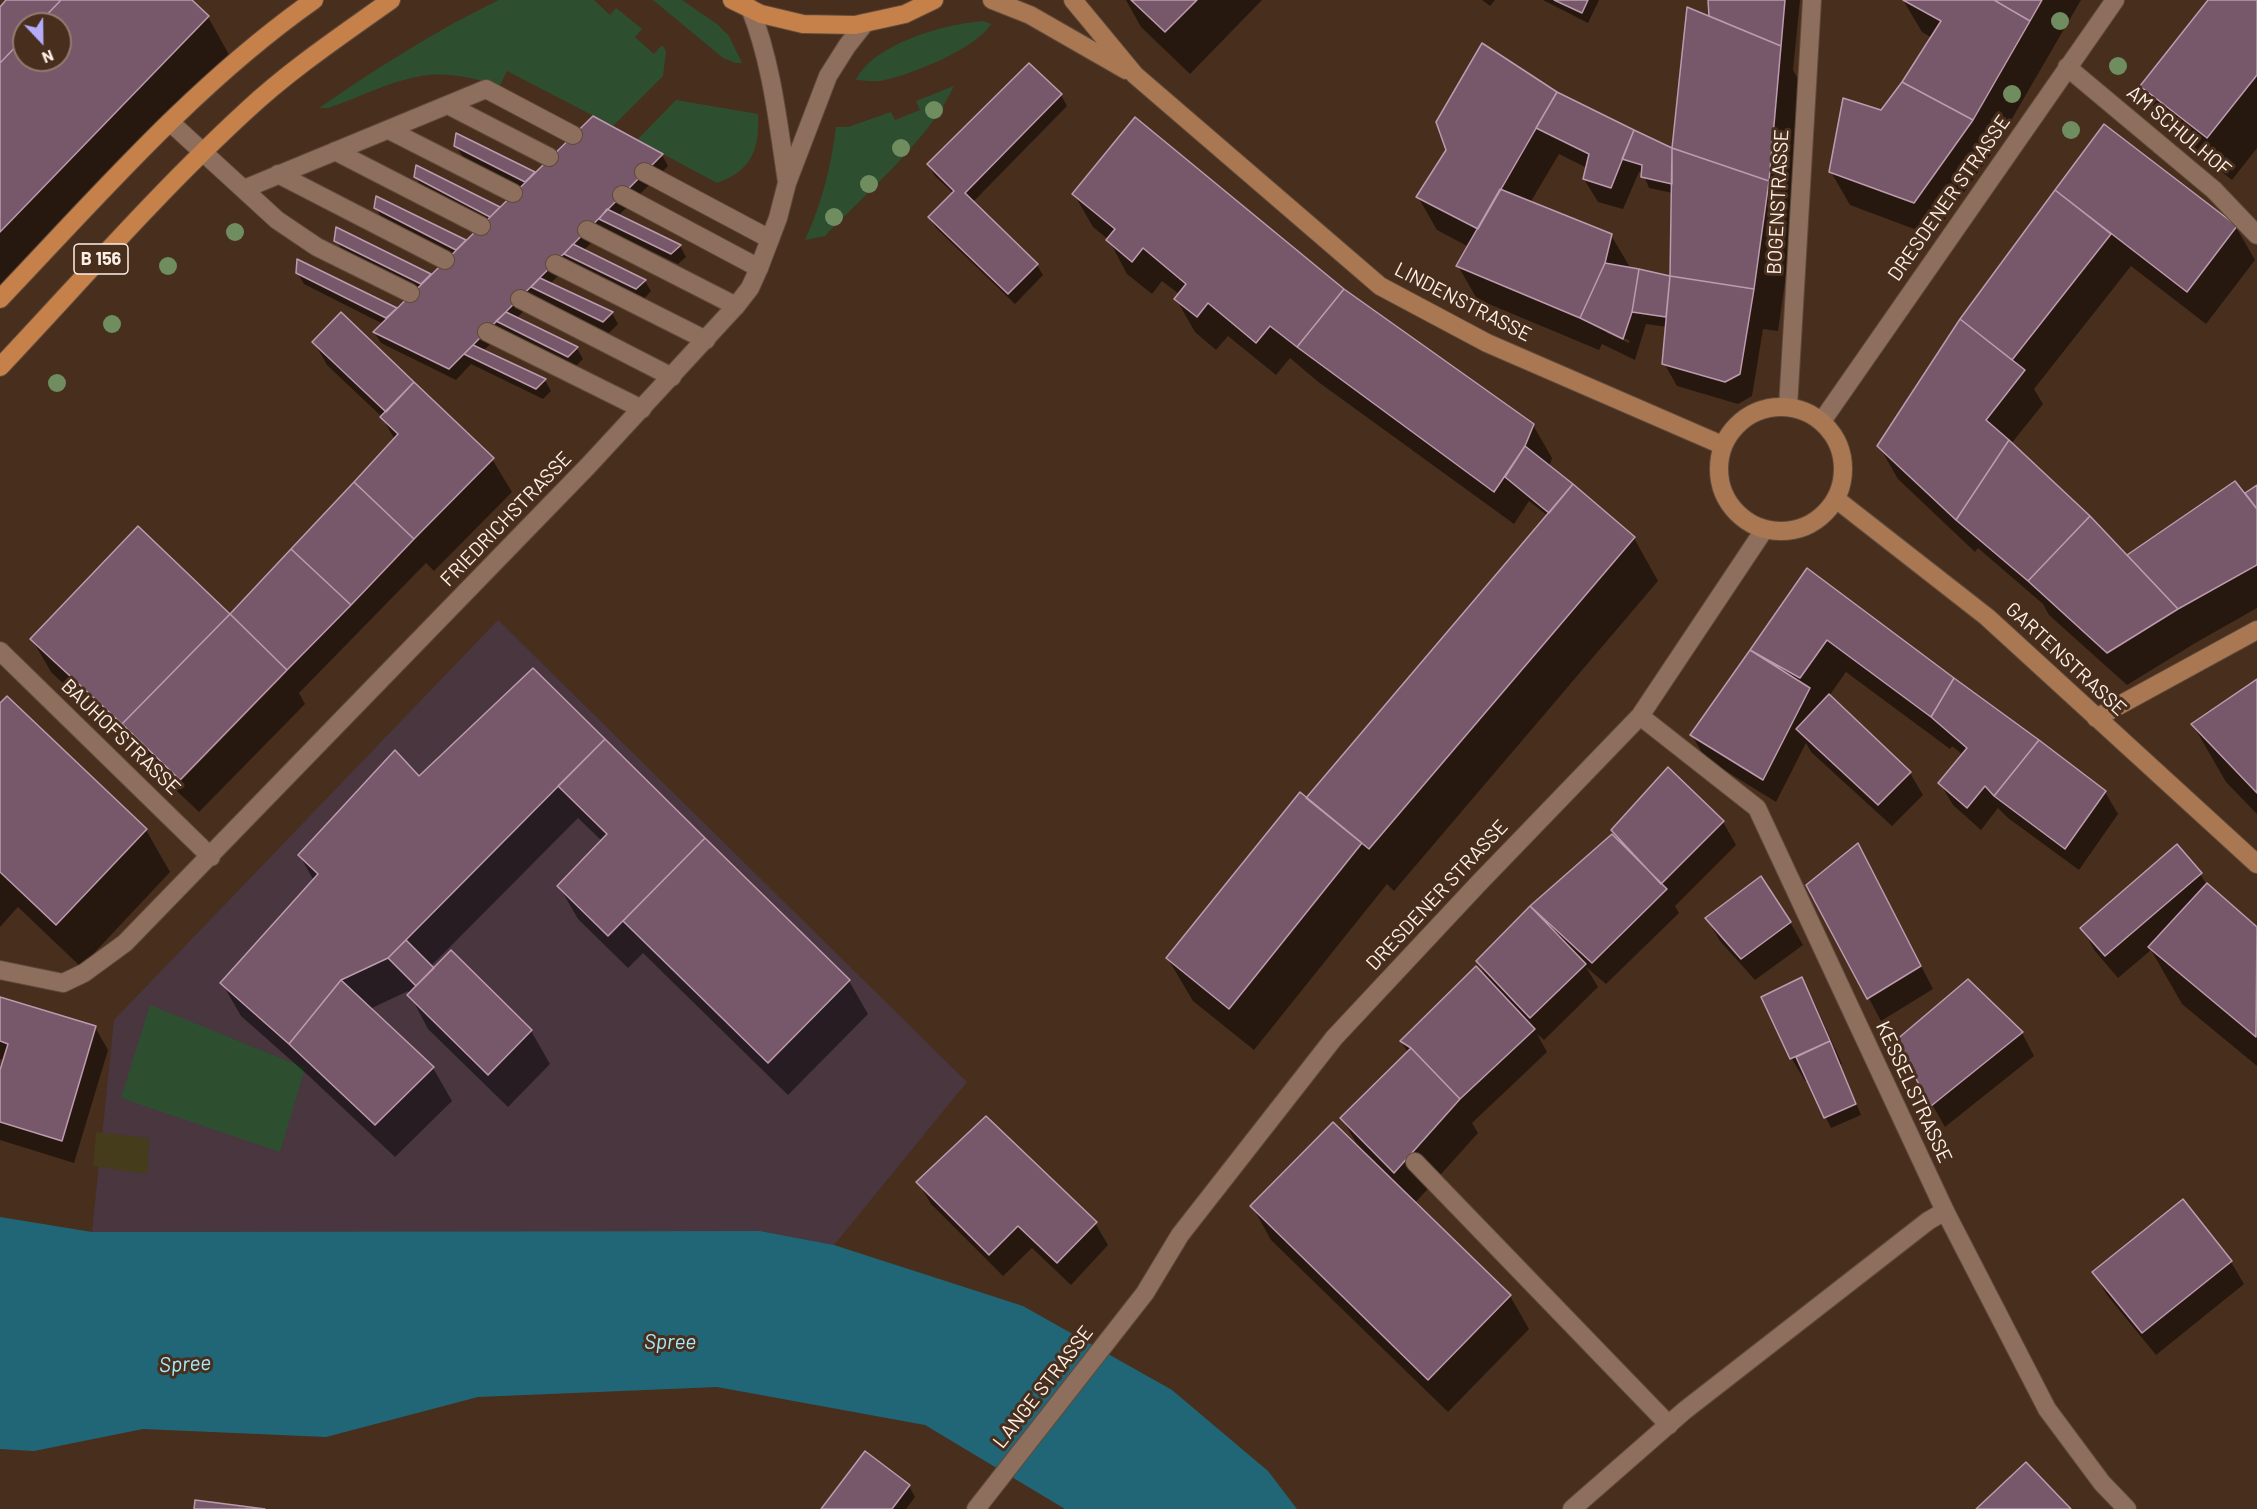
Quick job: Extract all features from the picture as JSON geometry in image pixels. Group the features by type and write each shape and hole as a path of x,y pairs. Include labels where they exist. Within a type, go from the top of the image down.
{"main road":[{"name":"B 156","path":"0,299 170,122 228,68 314,0"},
{"name":"B 156","path":"0,367 162,193 246,111 291,71 391,0"},
{"path":"732,0 761,14 803,24 855,26 905,14 934,0"}],"street":[{"name":"LINDENSTRASSE","path":"992,0 1030,15 1135,75"},
{"name":"LINDENSTRASSE","path":"1073,0 1135,75 1380,286 1487,343 1722,445"},
{"name":"BOGENSTRASSE","path":"1788,407 1812,0"},
{"name":"DRESDENER STRASSE","path":"1822,421 2115,0"},
{"name":"FRIEDRICHSTRASSE","path":"750,8 761,37 768,66 787,183"},
{"name":"FRIEDRICHSTRASSE","path":"0,970 63,983 84,973 125,943 706,340 750,288 828,76 865,23"},
{"name":"AM SCHULHOF","path":"2067,67 2214,190 2257,235"},
{"path":"244,189 486,89 573,135"},
{"path":"448,105 549,157"},
{"path":"170,122 277,220 317,247 410,293"},
{"path":"388,130 513,193"},
{"path":"335,152 481,226"},
{"path":"644,172 770,238"},
{"path":"278,174 445,260"},
{"path":"622,195 759,268"},
{"path":"587,230 736,306"},
{"path":"555,264 706,340"},
{"path":"520,299 672,377"},
{"path":"487,332 642,409"},
{"path":"1768,407 1788,407 1806,411 1822,421 1835,437 1843,457 1843,478 1836,499 1823,515 1806,526 1785,531 1764,530 1744,520 1730,506 1720,487 1718,466 1722,445 1732,428 1748,414 1768,407"},
{"name":"GARTENSTRASSE","path":"1836,499 1987,617 2257,864"},
{"name":"DRESDENER STRASSE","path":"1145,1293 1180,1235 1334,1038 1640,716 1764,530"},
{"path":"2096,718 2257,630"},
{"name":"BAUHOFSTRASSE","path":"0,651 211,856"},
{"name":"KESSELSTRASSE","path":"1640,716 1757,808 1945,1211 2047,1409 2102,1483 2127,1509"},
{"path":"1415,1162 1669,1425"},
{"path":"1572,1509 1669,1425 1928,1221 1945,1211"},
{"name":"LANGE STRASSE","path":"976,1509 1145,1293"}],"shaded area":[{"path":"498,620 967,1082 834,1245 760,1231 92,1232 114,1020"}],"green space":[{"path":"499,0 594,0 610,15 616,8 642,29 635,37 654,54 662,45 666,51 663,76 613,126 507,71 500,85 461,76 431,75 409,78 328,108 319,108 407,51"},
{"path":"653,0 682,0 717,24 729,36 742,63 723,58"},
{"path":"983,21 991,24 983,33 957,52 941,60 892,78 877,81 856,80 865,67 894,46 931,31"},
{"path":"954,86 929,126 896,165 825,236 805,240 825,185 836,127 848,127 891,112 895,120 920,110 916,101"},
{"path":"676,100 758,114 755,148 746,165 729,178 717,183 637,140"},
{"path":"150,1005 305,1068 280,1152 121,1098"}],"sand":[{"path":"96,1132 149,1138 147,1174 93,1166"}],"water":[{"name":"Spree","path":"0,1217 92,1232 760,1231 834,1245 1023,1306 1172,1390 1268,1471 1297,1509 1065,1509 925,1425 717,1387 478,1397 326,1437 143,1429 34,1451 0,1449"}],"building":[{"path":"6,0 61,0 50,12 12,12 12,50 0,63 0,7"},
{"path":"61,0 192,0 209,16 0,232 0,63 12,50 12,72 72,72 72,12 50,12"},
{"path":"1131,0 1197,0 1165,32"},
{"path":"1554,0 1588,0 1582,13"},
{"path":"1708,0 1785,0 1781,46 1709,16"},
{"path":"1903,0 1994,0 2030,21 1973,120 1902,82 1941,21"},
{"path":"1994,0 2042,0 2030,21"},
{"path":"2208,0 2257,0 2257,75 2207,138 2140,86"},
{"path":"1687,7 1781,46 1769,181 1672,148"},
{"path":"1482,43 1557,92 1478,229 1416,197 1446,150 1436,122"},
{"path":"1029,63 1062,94 965,193 1038,264 1008,294 928,217 954,191 927,164"},
{"path":"1902,82 1973,120 1914,203 1829,172 1843,98 1881,110"},
{"path":"1557,92 1634,130 1611,188 1583,179 1589,154 1536,128"},
{"path":"593,116 663,154 449,369 373,332"},
{"path":"1135,117 1344,289 1297,347 1270,326 1256,343 1208,303 1197,317 1174,299 1186,284 1143,248 1132,262 1106,240 1115,229 1072,194"},
{"path":"2104,124 2237,226 2187,292 2055,190"},
{"path":"1634,130 1672,148 1672,184 1641,177 1642,165 1622,159"},
{"path":"456,133 535,172 525,182 454,146"},
{"path":"1672,148 1769,181 1754,289 1670,276"},
{"path":"416,165 500,207 490,217 414,177"},
{"path":"1500,189 1612,234 1605,263 1580,318 1456,266"},
{"path":"2055,190 2111,234 2012,360 1960,319"},
{"path":"376,196 466,240 456,250 374,208"},
{"path":"607,209 681,245 671,254 599,219"},
{"path":"336,227 431,274 421,284 334,241"},
{"path":"573,244 646,280 636,289 564,254"},
{"path":"297,259 397,308 386,318 296,273"},
{"path":"1605,263 1639,269 1632,312 1623,339 1580,318"},
{"path":"1639,269 1670,276 1666,317 1632,312"},
{"path":"1670,276 1754,289 1740,374 1725,382 1662,364"},
{"path":"540,278 613,312 603,322 531,287"},
{"path":"1344,289 1534,424 1525,446 1494,492 1297,347"},
{"path":"341,312 414,382 386,412 312,342"},
{"path":"506,312 578,347 568,357 496,321"},
{"path":"1960,319 2025,370 1986,420 2009,440 1956,520 1877,446"},
{"path":"473,345 546,379 536,389 464,354"},
{"path":"414,382 494,458 414,539 354,482 398,434 380,417"},
{"path":"2009,440 2090,516 2028,581 1956,520"},
{"path":"1525,446 1573,484 1549,513 1505,477"},
{"path":"2235,481 2257,509 2257,565 2178,609 2127,555"},
{"path":"354,482 414,539 351,605 291,549"},
{"path":"1573,484 1635,537 1369,849 1306,798"},
{"path":"2257,485 2257,509 2245,493"},
{"path":"2090,516 2178,609 2107,653 2028,581"},
{"path":"138,526 230,614 122,724 30,639"},
{"path":"291,549 351,605 287,670 230,614"},
{"path":"1807,568 1954,678 1931,717 1827,640 1800,678 1750,650"},
{"path":"230,614 287,670 180,780 122,724"},
{"path":"1750,650 1810,688 1763,780 1690,735"},
{"path":"533,668 605,739 388,958 341,980 289,1044 220,983 318,874 298,855 395,750 419,776"},
{"path":"1954,678 2039,740 1994,796 1985,786 1967,808 1938,783 1967,748 1931,717"},
{"path":"2257,679 2257,793 2191,724"},
{"path":"1829,694 1911,772 1878,805 1796,729"},
{"path":"7,696 147,829 56,925 0,872 0,703"},
{"path":"605,739 705,838 608,936 557,886 607,834 558,786"},
{"path":"2039,740 2106,791 2065,849 1994,796"},
{"path":"1668,767 1724,821 1661,884 1611,830"},
{"path":"1300,792 1362,843 1229,1009 1166,958"},
{"path":"1612,834 1667,889 1592,963 1530,906"},
{"path":"705,838 850,980 768,1063 623,921"},
{"path":"1858,843 1921,966 1867,999 1806,885"},
{"path":"2177,844 2202,873 2105,956 2080,928"},
{"path":"1761,876 1791,922 1741,959 1705,918"},
{"path":"2207,883 2257,927 2256,1037 2148,947"},
{"path":"1530,906 1586,964 1530,1018 1476,961"},
{"path":"406,940 434,968 416,986 388,958"},
{"path":"451,950 532,1030 488,1075 407,995"},
{"path":"1476,966 1535,1029 1460,1099 1411,1048 1400,1041"},
{"path":"1802,977 1830,1041 1790,1059 1761,997"},
{"path":"1968,979 2023,1032 1931,1106 1895,1041"},
{"path":"341,980 434,1067 375,1125 289,1044"},
{"path":"0,997 96,1026 62,1141 0,1122 0,1070 8,1044 0,1041"},
{"path":"1830,1041 1856,1104 1824,1118 1796,1057"},
{"path":"1411,1048 1460,1099 1394,1173 1340,1118"},
{"path":"986,1116 1097,1222 1057,1263 1018,1226 989,1255 916,1182"},
{"path":"1333,1122 1511,1295 1428,1380 1250,1206"},
{"path":"2183,1199 2232,1261 2142,1333 2092,1272"},
{"path":"865,1451 910,1485 892,1509 821,1509"},
{"path":"2026,1462 2071,1509 1976,1509"},
{"path":"195,1500 265,1509 194,1509"}]}
